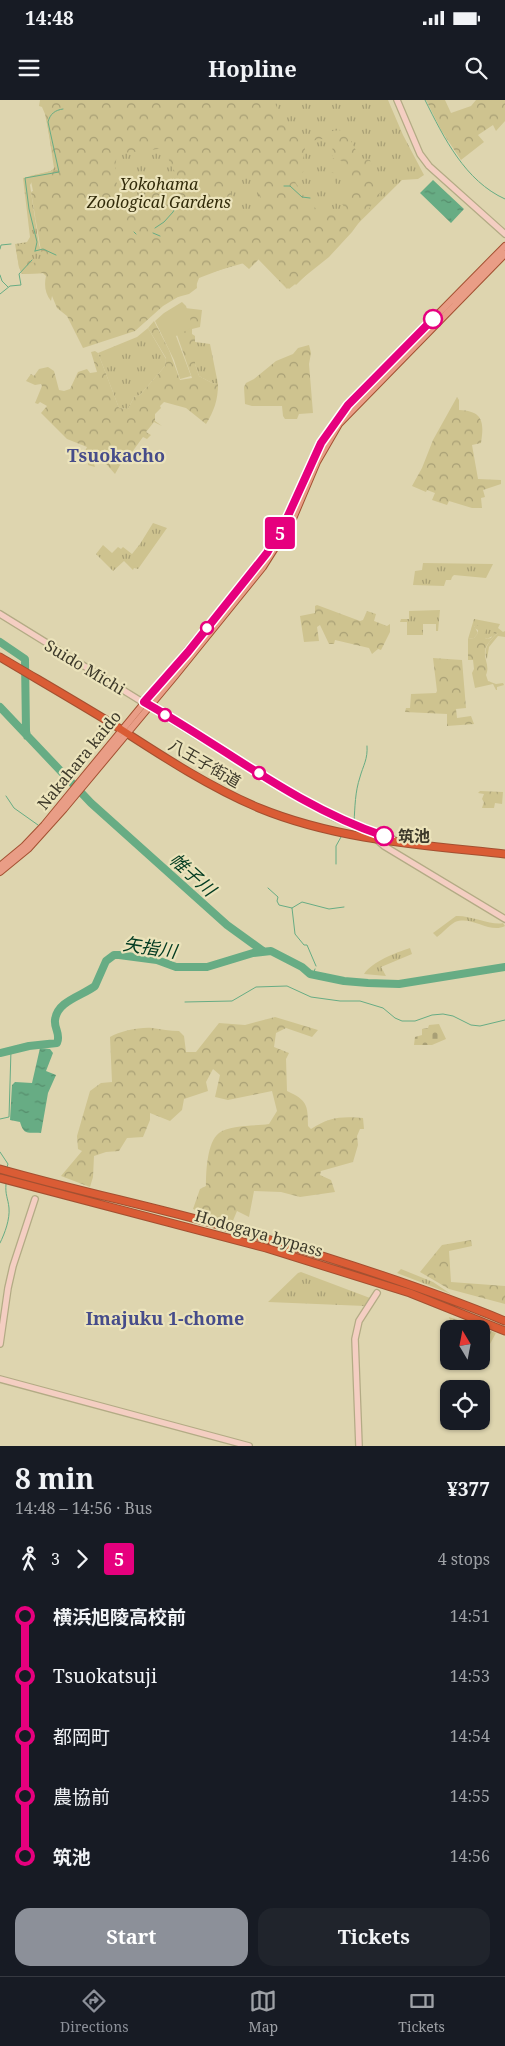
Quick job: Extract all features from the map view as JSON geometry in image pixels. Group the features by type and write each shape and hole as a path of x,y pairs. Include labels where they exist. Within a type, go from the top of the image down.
{"highway":[{"name":"八王子街道","path":"0,657 188,771 232,796 260,808 326,830 377,839 505,854"},
{"name":"Hodogaya bypass","path":"0,1169 254,1235 421,1288 505,1321"},
{"name":"Hodogaya bypass","path":"2,1179 266,1248 410,1293 505,1332"}],"main road":[{"name":"Nakahara kaido","path":"384,374 505,246"},
{"name":"Nakahara kaido","path":"0,866 24,846 80,785 267,553 287,518 321,443 348,405 384,374 505,254"},
{"name":"Nakahara kaido","path":"0,872 28,849 74,792"}],"street":[{"path":"397,100 420,154 429,166 505,234"},
{"name":"Suido Michi","path":"0,614 296,796 333,816 367,830 384,846 504,918"},
{"path":"367,830 402,842"},
{"path":"0,1344 12,1266 35,1199"},
{"path":"359,1446 355,1339 360,1322 378,1293"},
{"path":"0,1379 249,1446"}],"green space":[{"name":"Yokohama Zoological Gardens","path":"40,100 273,100 289,128 300,135 317,135 344,130 360,158 370,160 381,192 352,232 329,257 289,289 259,259 249,269 241,262 199,278 196,286 163,306 135,331 83,348 67,316 57,308 52,296 51,301 47,295 45,286 46,276 43,273 22,274 19,267 16,249 20,244 25,244 28,247 26,252 27,259 33,263 38,262 42,257 30,176 56,170 45,114 42,107 39,106","holes":["321,139 333,140 332,158 344,162 349,178 348,191 338,194 333,172 329,174 339,203 343,205 345,211 319,211 307,201 294,180 303,172 306,164 303,160 306,142","166,148 170,164 177,175 120,211 115,168 117,154","250,173 263,205 237,214 229,186"]},
{"name":"Yokohama Zoological Gardens","path":"66,100 388,100 403,135 424,175 418,179 402,180 296,285 293,282 287,289 258,259 196,277 197,288 189,294 174,298 68,173"},
{"path":"426,100 445,100 451,113 471,106 476,100 505,100 505,121 496,131 493,125 478,135 484,142 461,160 441,130"},
{"path":"46,116 65,173 34,178 30,185 39,245 49,273 22,274 15,244 27,242 30,237 23,178 51,171 54,168"},
{"path":"182,302 186,306 193,327 176,336 191,376 180,379 174,360 155,321"},
{"path":"185,308 202,310 200,327 192,329 192,334 195,336 195,364 199,376 218,384 215,405 206,424 186,408 164,402 155,414 155,421 162,426 154,422 146,432 151,435 147,439 143,437 127,459 123,460 115,474 101,458 94,464 95,467 88,465 89,460 84,453 87,447 67,439 41,413 47,406 40,402 38,404 35,403 42,386 41,384 35,385 26,381 31,374 34,376 39,369 48,367 54,371 59,390 70,389 78,372 87,369 90,373 97,372 91,352 95,351 98,353 119,408 128,409 134,397 140,395 165,366 166,358 148,328 154,321 169,350 180,380 192,378 177,335"},
{"path":"148,328 166,359 165,366 140,395 134,397 128,409 119,408 98,353 137,337"},
{"path":"195,342 210,344 218,384 199,376 195,364"},
{"path":"309,345 311,353 309,364 313,413 299,414 297,419 285,419 282,406 252,406 245,404 244,387 246,383 254,379 276,361 293,354 298,348"},
{"path":"457,397 459,400 459,410 478,416 482,424 481,443 472,445 478,479 501,480 501,484 483,490 485,497 481,498 482,508 472,508 449,501 447,505 432,500 435,493 427,490 426,492 412,486 422,468 433,440"},
{"path":"153,523 167,528 138,569 134,568 133,570 124,561 113,571 96,554 103,545 112,553 118,547 121,549 123,547 132,554"},
{"path":"423,563 493,564 486,578 454,575 451,580 446,580 444,586 413,585 415,571 422,570"},
{"path":"317,605 360,621 363,620 367,611 376,614 374,621 387,626 390,624 390,632 381,650 378,649 372,654 369,648 335,640 334,644 329,644 320,625 317,627 319,641 304,642 300,616 315,613 315,606"},
{"path":"440,610 438,631 436,631 436,624 423,624 423,635 407,635 407,622 400,622 401,619 409,619 409,611"},
{"path":"474,619 500,624 498,628 503,632 505,631 505,637 498,636 489,647 487,659 486,648 498,633 487,639 484,637 482,628 474,626 478,633 474,638 468,639"},
{"path":"475,624 488,627 484,634 486,639 491,638 494,632 498,631 487,645 485,651 488,681 496,684 503,683 504,685 497,687 497,690 493,684 475,688 472,673 474,669 473,660 468,660 468,639 474,638 478,633 478,630 474,628"},
{"path":"433,658 462,660 466,708 456,709 457,718 471,716 474,724 447,726 447,714 405,712 406,708 410,708 411,694 436,693"},
{"path":"480,791 503,792 502,804 495,803 494,808 482,808 484,794 478,793"},
{"path":"456,916 499,924 503,923 505,926 493,928 461,920 452,924 437,937 433,933"},
{"path":"410,948 412,954 381,967 386,976 364,974 379,961"},
{"path":"275,1017 318,1030 312,1037 286,1028 276,1033 274,1047 289,1053 286,1059 287,1091 299,1097 305,1104 308,1113 308,1126 311,1129 336,1118 363,1118 364,1129 360,1129 357,1136 358,1145 353,1162 321,1171 320,1175 331,1180 335,1192 300,1197 281,1192 254,1191 249,1217 237,1211 232,1223 193,1209 200,1189 206,1186 208,1158 215,1137 223,1130 229,1128 269,1124 277,1111 272,1091 228,1100 215,1097 220,1075 213,1069 206,1082 208,1091 184,1099 182,1110 170,1121 150,1113 150,1120 143,1137 127,1138 119,1151 106,1152 94,1156 93,1177 90,1187 61,1176 82,1151 78,1149 77,1136 90,1091 101,1083 112,1082 110,1037 125,1031 142,1028 179,1031 184,1036 186,1052 196,1052 219,1023 245,1025"},
{"path":"439,1024 446,1039 432,1045 414,1045 415,1037 422,1035 422,1029 428,1028 429,1025"},
{"path":"471,1240 472,1246 449,1251 451,1282 505,1286 505,1304 449,1289 420,1272 442,1245"},
{"path":"401,1269 433,1282 451,1294 397,1273"},
{"path":"301,1272 370,1298 365,1306 268,1302"},
{"path":"490,1331 496,1333 490,1344"}],"water":[{"path":"433,180 464,209 451,223 420,193"},
{"path":"40,1048 50,1049 53,1053 46,1071 56,1075 48,1093 41,1133 30,1133 23,1129 20,1122 10,1120 12,1085 15,1082 32,1083"}],"waterway":[{"path":"425,100 448,143 467,170 491,191 505,199"},
{"path":"35,251 37,242 29,209 25,178 59,172 48,122 53,113 63,109"},
{"path":"284,186 290,186 302,197 310,198"},
{"path":"155,228 173,212 179,200"},
{"path":"153,233 160,236"},
{"path":"0,249 1,245 11,244"},
{"path":"35,251 43,249 56,255"},
{"path":"0,294 10,286 21,285 19,274 32,260"},
{"path":"0,275 2,281 8,287"},
{"path":"0,642 25,659 27,736"},
{"name":"帷子川","path":"0,707 91,803 227,925 263,951"},
{"path":"354,822 357,788 366,759 367,746"},
{"path":"6,796 14,808 38,825"},
{"path":"336,864 336,846 341,837"},
{"path":"268,888 278,897 279,905 292,908 295,934 304,945 307,945 316,966"},
{"path":"292,908 302,902 329,909 344,907"},
{"name":"矢指川","path":"0,1053 29,1046 57,1043 58,1037 55,1020 60,1008 95,986 106,961 114,955 157,960 176,967 207,967 253,953 271,951 302,967 310,974 344,981 399,984 505,967"},
{"name":"帷子川","path":"313,975 315,969"},
{"path":"185,1002 232,1001 256,987 287,986 311,997 340,1001 360,1001 383,1008 402,1021 415,1021 432,1015 443,1014 453,1016 471,1025 480,1026 505,1020"},
{"path":"0,1119 9,1117 11,1050"},
{"path":"0,1152 8,1164 7,1167"},
{"path":"0,1243 9,1217 6,1184"}],"bus line":[{"name":"5","path":"384,836 333,816 296,796 144,702 188,652 267,553 277,538 295,502 321,443 348,405 388,367 433,319"}],"place":[{"name":"筑池","path":"384,836"}],"district":[{"name":"Tsuokacho","path":"116,455"},
{"name":"Imajuku 1-chome","path":"165,1318"}]}
